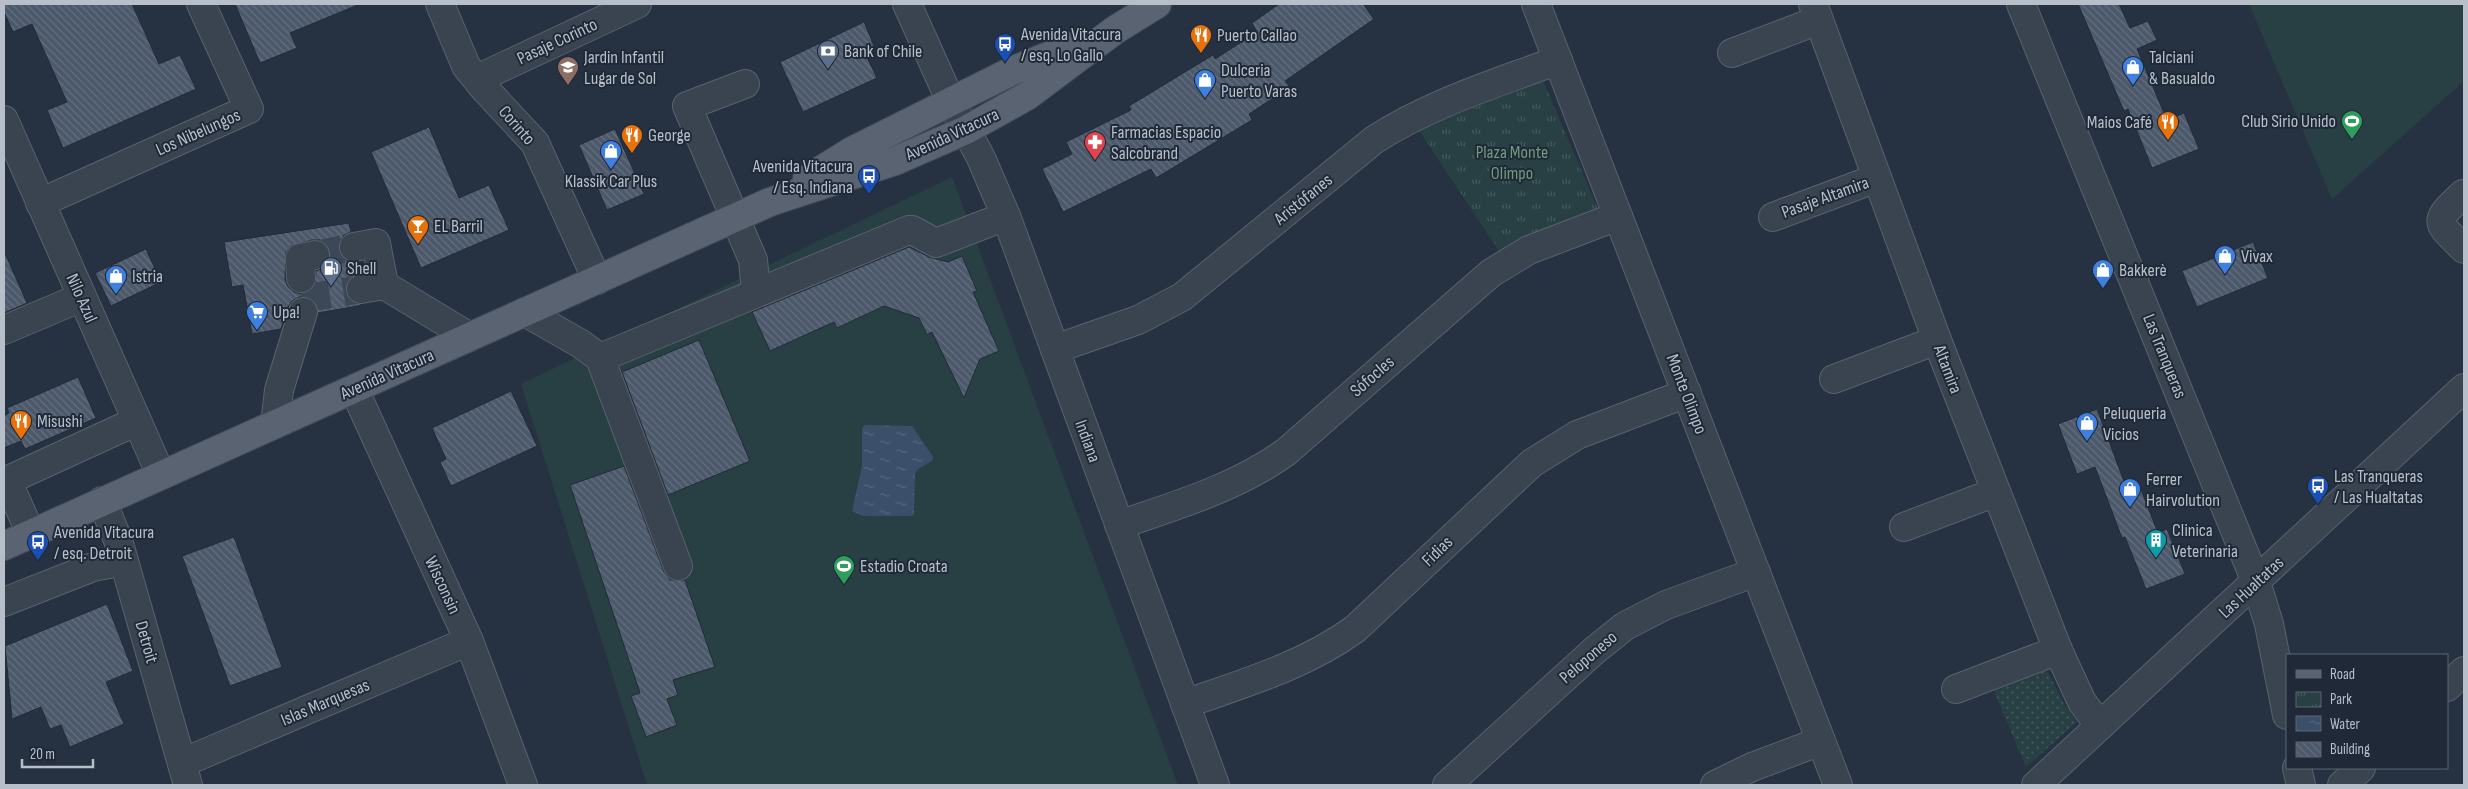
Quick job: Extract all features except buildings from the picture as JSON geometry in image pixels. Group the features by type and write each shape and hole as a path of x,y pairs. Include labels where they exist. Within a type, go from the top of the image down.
{"main road":[{"name":"Avenida Vitacura","path":"770,202 895,161 966,130 1027,96 1115,30 1157,4"},
{"name":"Avenida Vitacura","path":"4,546 736,218 770,202 852,151 1014,70 1115,30"}],"street":[{"name":"Los Nibelungos","path":"40,203 249,109 201,4"},
{"name":"Corinto","path":"440,4 466,66 535,142 597,280"},
{"name":"Pasaje Corinto","path":"477,79 637,4"},
{"name":"Indiana","path":"907,4 951,102 981,158 1006,216 1215,785"},
{"name":"Monte Olimpo","path":"1536,4 1838,785"},
{"name":"Las Tranqueras","path":"2021,4 2256,582 2269,624 2286,710"},
{"path":"1732,53 1816,12"},
{"name":"Altamira","path":"1816,12 1937,340 2058,650 2082,702 2100,726"},
{"name":"Aristófanes","path":"1055,349 1138,320 1182,296 1374,140 1398,124 1442,104 1558,60"},
{"path":"745,84 687,106 753,260 756,292"},
{"name":"Nilo Azul","path":"4,120 161,475"},
{"name":"Pasaje Altamira","path":"1773,217 1877,178"},
{"path":"2463,194 2442,213 2440,220 2442,227 2464,249"},
{"path":"600,358 909,230 936,243 1006,216"},
{"name":"Sófocles","path":"1119,525 1219,489 1267,466 1286,452 1491,273 1529,250 1618,216"},
{"path":"354,247 376,243 373,287 470,337"},
{"path":"301,278 300,258 315,255"},
{"path":"4,330 82,297"},
{"path":"525,312 581,344 600,358 678,566"},
{"path":"275,424 280,390 303,314"},
{"path":"1834,379 1937,340"},
{"name":"Las Hualtatas","path":"2036,785 2464,388"},
{"name":"Wisconsin","path":"354,389 469,641 523,785"},
{"name":"Fidias","path":"1185,704 1286,668 1332,646 1355,629 1513,479 1538,458 1577,435 1687,393"},
{"path":"31,534 5,481 137,421"},
{"path":"1904,527 1996,492"},
{"name":"Detroit","path":"102,501 124,561 184,774"},
{"path":"4,602 93,567 124,561"},
{"name":"Peloponeso","path":"1447,785 1595,650 1625,626 1666,605 1756,572"},
{"name":"Islas Marquesas","path":"184,774 469,641"},
{"path":"1956,689 2058,650"},
{"path":"2448,686 2464,671"},
{"path":"1715,785 1752,767 1821,741"},
{"path":"2297,769 2301,785"},
{"path":"2342,785 2360,769"}],"green space":[{"name":"Club Sirio Unido","path":"2249,4 2464,4 2464,81 2332,199"},
{"name":"Plaza Monte Olimpo","path":"1543,81 1598,209 1499,251 1418,129"},
{"name":"Estadio Croata","path":"952,177 1178,785 647,785 521,384"},
{"path":"2046,668 2064,704 2077,722 2026,767 1994,691"}],"water":[{"path":"865,425 912,426 933,457 932,461 918,469 915,474 914,514 912,516 863,516 852,511 862,466 862,428"}],"tunnel":[{"path":"315,255 354,247"},
{"path":"302,299 361,289"}],"place":[{"name":"Puerto Callao","path":"1201,54"},
{"name":"Avenida Vitacura / esq. Lo Gallo","path":"1005,63"},
{"name":"Bank of Chile","path":"828,70"},
{"name":"Jardin Infantil Lugar de Sol","path":"568,86"},
{"name":"Talciani & Basualdo","path":"2133,86"},
{"name":"Dulceria Puerto Varas","path":"1205,99"},
{"name":"Club Sirio Unido","path":"2352,140"},
{"name":"Maios Café","path":"2168,141"},
{"name":"George","path":"632,154"},
{"name":"Farmacias Espacio Salcobrand","path":"1095,161"},
{"name":"Klassik Car Plus","path":"611,170"},
{"name":"Avenida Vitacura / Esq. Indiana","path":"869,195"},
{"name":"EL Barril","path":"418,245"},
{"name":"Vivax","path":"2225,275"},
{"name":"Shell","path":"331,287"},
{"name":"Bakkerè","path":"2103,289"},
{"name":"Istria","path":"116,295"},
{"name":"Upa!","path":"257,331"},
{"name":"Misushi","path":"21,440"},
{"name":"Peluqueria Vicios","path":"2087,442"},
{"name":"Las Tranqueras / Las Hualtatas","path":"2318,505"},
{"name":"Ferrer Hairvolution","path":"2130,508"},
{"name":"Clinica Veterinaria","path":"2156,559"},
{"name":"Avenida Vitacura / esq. Detroit","path":"38,561"},
{"name":"Estadio Croata","path":"844,585"}]}
